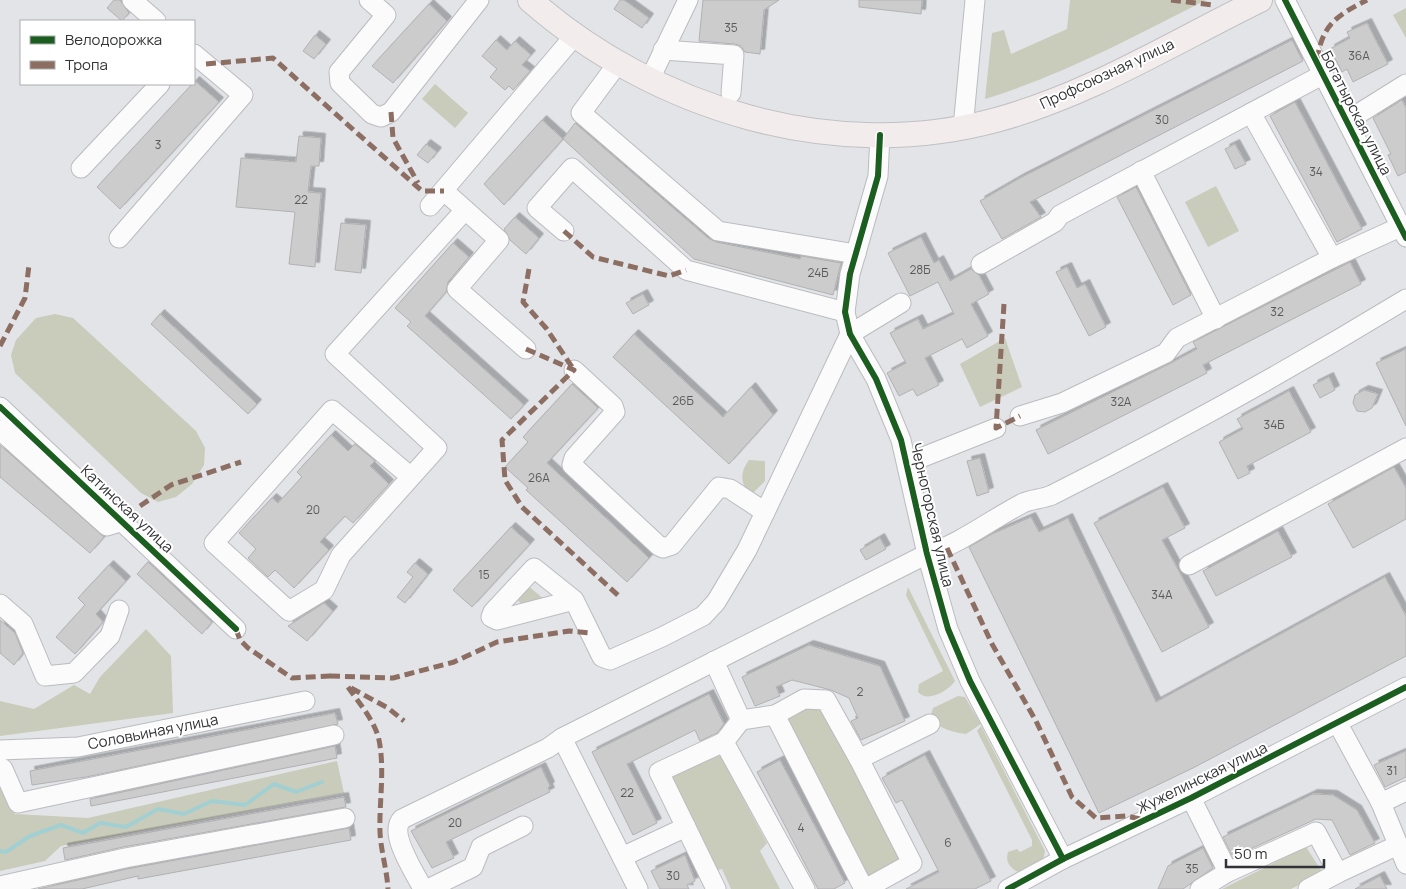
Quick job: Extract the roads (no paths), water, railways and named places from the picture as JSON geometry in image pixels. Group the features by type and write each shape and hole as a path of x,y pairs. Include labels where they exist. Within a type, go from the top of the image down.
{"main road":[{"name":"Профсоюзная улица","path":"530,0 618,63 649,81 690,99 736,115 783,125 880,135 963,128 1031,109 1074,92 1260,0"}],"street":[{"path":"132,0 155,20"},
{"path":"368,0 386,15 339,72 340,83 372,114 381,117 390,112 479,0"},
{"path":"649,81 688,0"},
{"path":"963,128 975,0"},
{"name":"Богатырская улица","path":"1285,0 1403,232"},
{"path":"430,206 444,192 576,34"},
{"path":"664,50 734,55 731,93"},
{"path":"120,238 243,95 195,55"},
{"path":"618,63 581,113 718,231 856,254"},
{"path":"981,264 1056,222 1060,215 1322,75"},
{"path":"1350,125 1358,114 1406,84"},
{"path":"81,168 159,85"},
{"path":"1251,113 1332,258"},
{"name":"Черногорская улица","path":"880,135 878,176 850,274 845,312 850,334 876,379 902,440 926,554 948,629 970,681 1063,859"},
{"path":"564,231 537,208 572,168 686,270 845,312"},
{"path":"1141,172 1216,319"},
{"path":"444,192 500,240 458,289 526,349"},
{"path":"411,478 332,410 214,543 289,611 324,590 340,555 411,478 437,448 335,354 465,210"},
{"path":"1020,416 1062,403 1166,353 1178,338 1332,258 1403,232"},
{"path":"523,826 480,846 473,867 428,889 422,887 397,835 398,823 402,819 548,748 562,738 926,554 947,548 1025,502 1049,496 1150,445 1306,360 1406,298"},
{"path":"574,600 605,660 610,660 662,637 703,616 716,602 747,550 850,334 901,303"},
{"path":"574,370 614,406 615,412 574,458 572,465 659,546 663,548 672,545 719,487 730,489 765,512"},
{"name":"Катинская улица","path":"0,407 236,629"},
{"path":"908,463 996,428"},
{"path":"0,430 107,526 121,522"},
{"path":"1189,565 1406,448"},
{"path":"0,604 23,624 45,676 74,673 110,636 119,610"},
{"path":"714,661 742,720"},
{"name":"Жужелинская улица","path":"1008,889 1063,859 1191,798 1338,724 1406,687"},
{"path":"716,889 659,772 724,742 742,720 775,715 804,699 826,700 859,758 912,863 865,889 775,715"},
{"name":"Соловьиная улица","path":"0,750 78,747 305,701"},
{"path":"859,758 930,724"},
{"path":"1338,724 1381,803 1406,864"},
{"path":"0,767 3,769 18,803 334,735"},
{"path":"562,738 638,889"},
{"path":"724,742 805,889"},
{"path":"1381,803 1406,791"},
{"path":"1191,798 1228,872"},
{"path":"0,886 125,858 345,818"},
{"path":"622,857 686,827"},
{"path":"1200,889 1228,872 1316,832 1338,873"},
{"path":"1308,889 1398,845"}],"waterway":[{"path":"0,851 6,852 30,836 61,825 83,833 100,823 126,827 158,809 184,814 212,801 245,805 274,784 296,792 322,782"}]}
